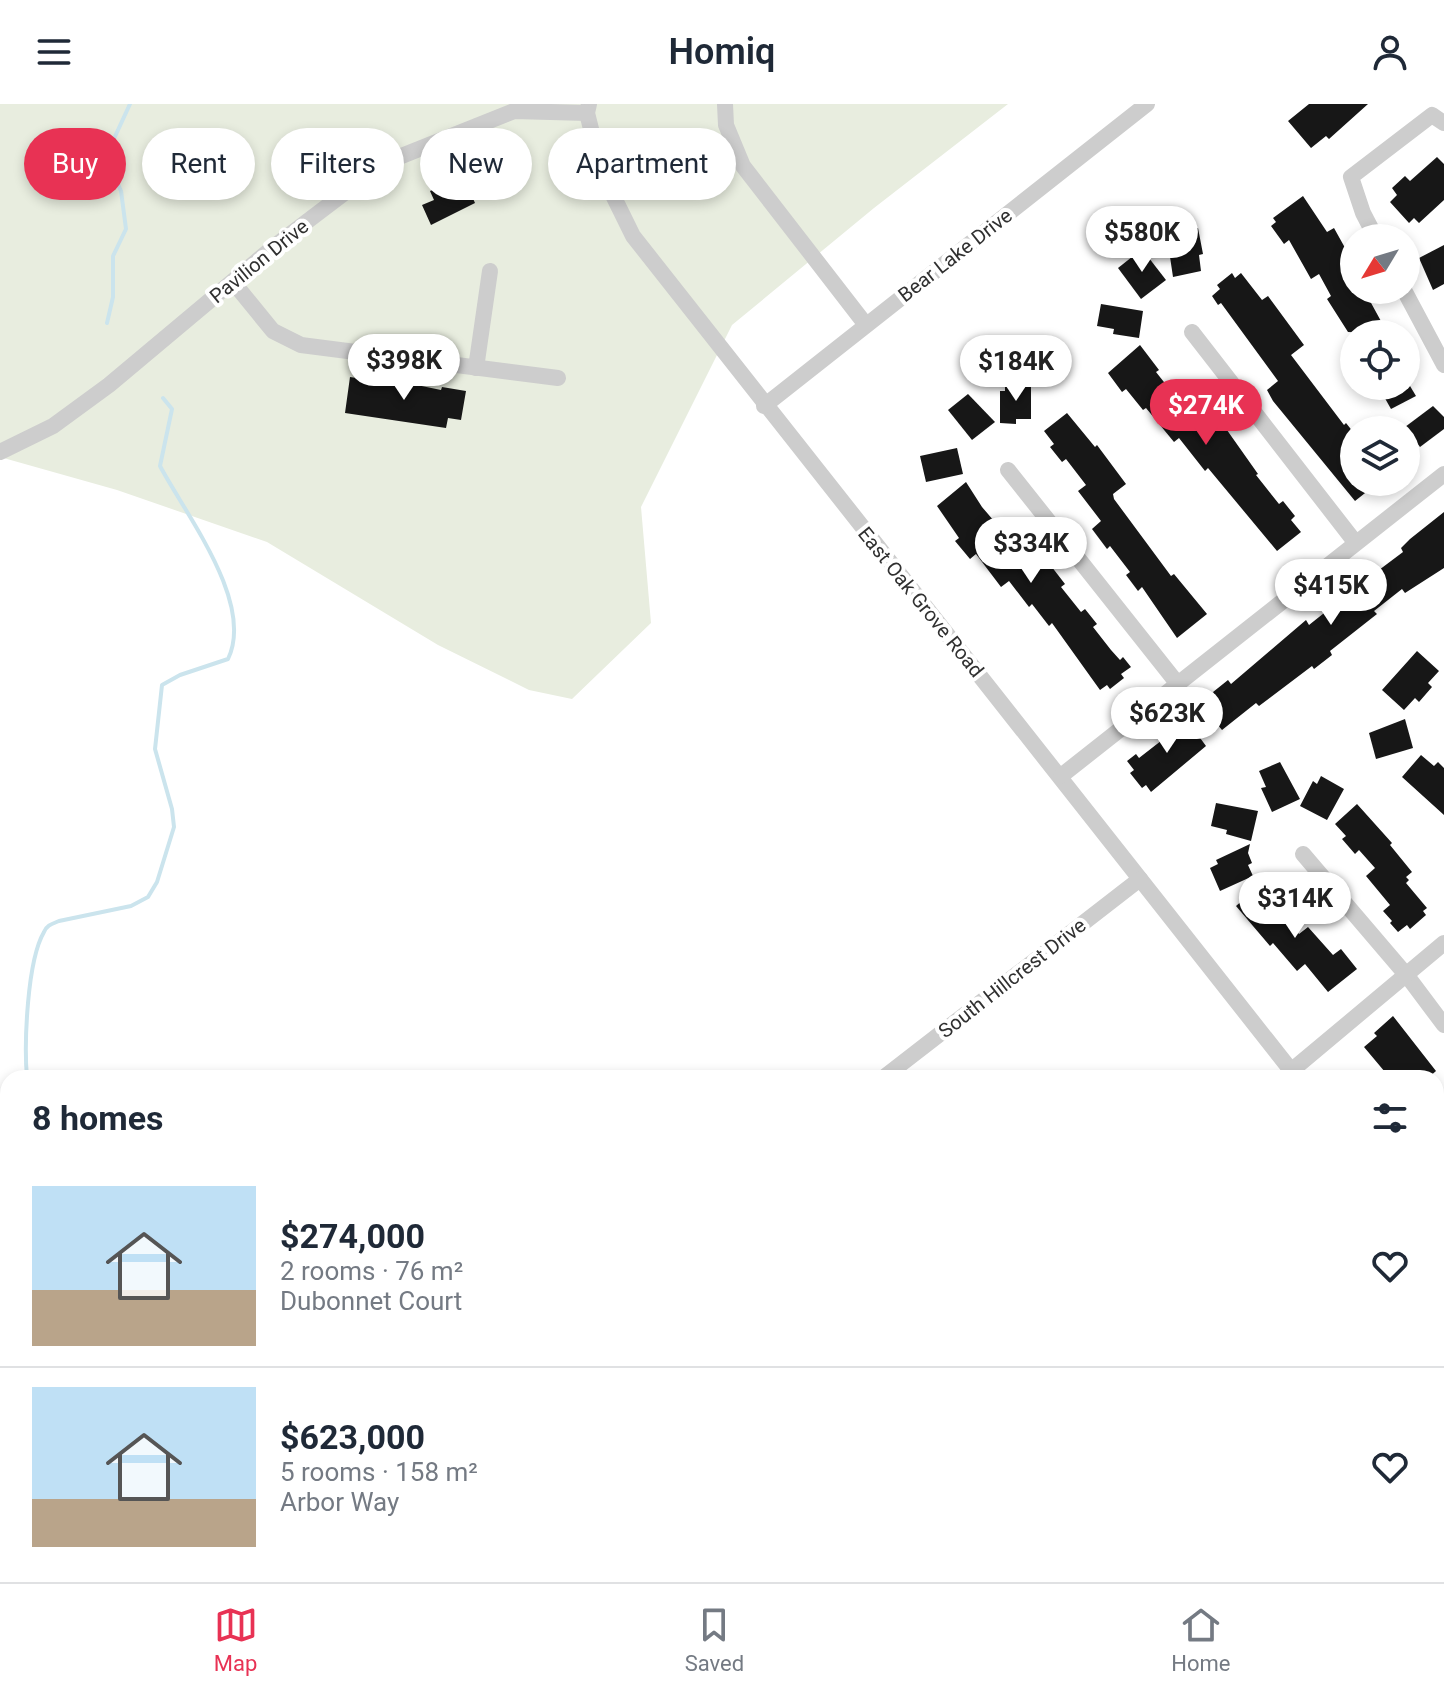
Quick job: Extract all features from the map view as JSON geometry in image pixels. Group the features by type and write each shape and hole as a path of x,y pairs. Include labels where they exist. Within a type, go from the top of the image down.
{"street":[{"path":"725,104 726,125 743,166 866,325"},
{"name":"Bear Lake Drive","path":"764,406 1147,104"},
{"name":"Pavilion Drive","path":"0,452 53,426 109,385 276,245 384,163 514,111 588,108"},
{"name":"East Oak Grove Road","path":"588,108 602,173 633,236 764,406 1061,776 1291,1070"},
{"path":"1369,224 1351,177 1432,115 1444,123"},
{"path":"476,368 490,271"},
{"path":"233,282 273,331 301,345 558,378"},
{"path":"1411,304 1444,365"},
{"path":"1192,332 1355,542"},
{"path":"1008,470 1177,683"},
{"path":"1061,776 1444,474"},
{"path":"1303,854 1408,977 1444,1025"},
{"name":"South Hillcrest Drive","path":"893,1070 1140,879"},
{"path":"1299,1070 1444,943"}],"shaded area":[{"path":"0,104 1008,104 874,208 732,325 641,507 651,623 572,699 529,690 438,645 267,542 117,490 0,457"}],"building":[{"path":"1309,104 1368,104 1329,139 1326,136 1311,148 1288,121"},
{"path":"1437,157 1444,164 1444,200 1419,223 1414,218 1409,223 1390,202 1397,195 1392,188 1405,176 1410,181"},
{"path":"1303,196 1327,232 1334,228 1340,239 1340,304 1372,304 1380,320 1340,320 1327,299 1331,296 1319,274 1311,279 1289,240 1284,244 1271,226 1276,222 1273,218"},
{"path":"434,200 474,200 475,203 431,225 422,205"},
{"path":"1198,228 1203,254 1199,255 1201,271 1173,277 1169,250 1175,249 1172,232"},
{"path":"1444,245 1444,284 1433,290 1420,257"},
{"path":"1142,249 1166,280 1141,299 1118,268"},
{"path":"1232,273 1235,278 1241,273 1262,300 1268,296 1304,345 1291,355 1340,420 1340,483 1273,401 1267,390 1278,381 1221,303 1218,305 1212,296 1220,289 1217,285"},
{"path":"1101,304 1143,311 1139,338 1113,334 1114,329 1097,326"},
{"path":"1140,345 1175,396 1179,392 1191,408 1187,411 1206,435 1222,423 1256,475 1279,504 1283,501 1295,516 1291,520 1301,532 1277,551 1208,468 1205,471 1179,438 1174,442 1146,408 1143,410 1126,389 1122,392 1108,373"},
{"path":"350,377 382,382 383,378 441,390 442,387 466,391 461,420 448,418 446,428 345,413"},
{"path":"1005,383 1031,383 1031,419 1016,419 1016,424 1000,423 1000,391 1005,391"},
{"path":"968,394 995,422 972,440 948,410"},
{"path":"1386,400 1408,400 1391,409"},
{"path":"1433,406 1444,417 1444,429 1420,447 1420,416"},
{"path":"1067,413 1095,447 1097,445 1126,484 1113,494 1114,499 1171,576 1174,574 1207,614 1177,638 1142,587 1138,591 1126,575 1130,572 1092,529 1101,521 1078,491 1086,485 1066,459 1062,462 1050,447 1054,444 1044,431"},
{"path":"957,448 963,474 926,482 920,456"},
{"path":"966,482 982,507 1037,571 1048,562 1065,584 1061,587 1081,612 1085,609 1097,624 1093,627 1111,650 1120,660 1123,657 1131,667 1121,674 1124,678 1110,689 1107,685 1100,690 1052,623 1049,626 1032,604 1029,607 1009,581 1001,587 976,554 970,559 955,541 959,538 937,506"},
{"path":"1444,512 1444,568 1405,593 1402,589 1374,611 1377,614 1330,651 1332,655 1314,669 1312,666 1259,706 1256,703 1222,730 1203,707 1216,697 1213,692 1228,680 1231,684 1306,620 1309,625 1363,582 1360,578 1375,566 1379,570 1403,552 1401,548 1410,539"},
{"path":"1417,651 1439,671 1428,683 1432,687 1419,702 1415,698 1404,710 1382,690"},
{"path":"1184,716 1206,746 1151,792 1146,785 1142,788 1130,773 1134,770 1127,761 1136,754 1139,758 1166,737 1162,732"},
{"path":"1405,719 1413,748 1376,759 1369,733"},
{"path":"1421,755 1434,766 1438,762 1444,768 1444,815 1402,777"},
{"path":"1280,762 1300,799 1272,812 1261,788 1266,787 1259,771"},
{"path":"1321,776 1344,789 1327,820 1300,806 1313,781 1317,784"},
{"path":"1216,803 1258,811 1251,841 1211,826"},
{"path":"1357,804 1392,843 1390,845 1412,872 1406,877 1409,880 1406,883 1427,908 1423,911 1426,915 1410,929 1407,925 1398,932 1390,923 1392,921 1383,911 1390,905 1366,876 1375,868 1359,850 1355,854 1342,839 1346,836 1335,824"},
{"path":"1250,844 1248,853 1252,863 1248,865 1253,876 1220,891 1210,868 1218,864 1216,860"},
{"path":"1259,886 1270,900 1274,896 1287,911 1282,914 1299,934 1308,927 1333,955 1341,949 1357,969 1328,992 1305,964 1297,971 1273,943 1270,946 1236,906"},
{"path":"1393,1016 1435,1070 1383,1070 1364,1047 1377,1036 1374,1033"}],"waterway":[{"path":"107,323 113,297 113,256 126,229 121,191 113,173 112,143 130,104"},
{"path":"27,1070 30,982 38,945 48,926 131,906 148,897 157,882 174,827 155,749 162,685 180,675 228,659 234,637 232,612 214,560 160,466 172,409 163,398"}]}
